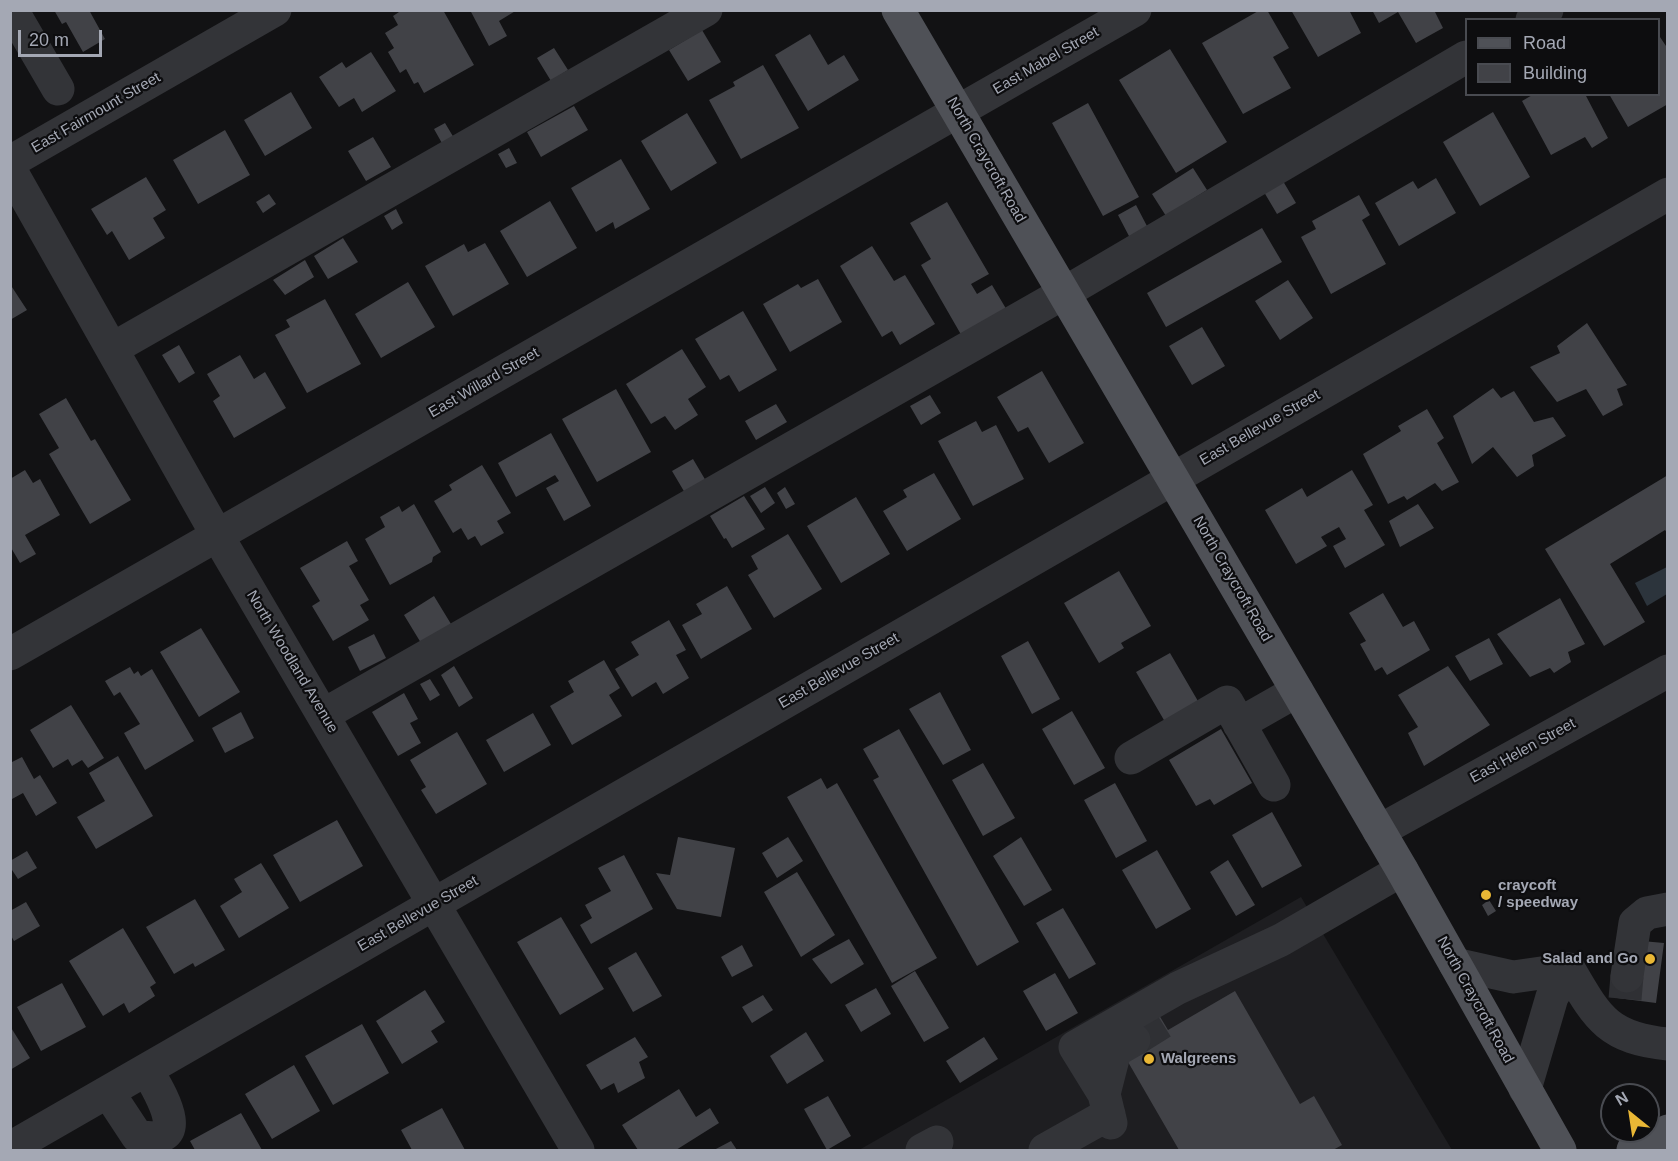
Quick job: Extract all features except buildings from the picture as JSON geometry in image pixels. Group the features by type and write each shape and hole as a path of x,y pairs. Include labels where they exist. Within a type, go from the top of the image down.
{"main road":[{"name":"North Craycroft Road","path":"898,10 1402,870 1560,1150"},
{"path":"1633,1150 1668,1131"}],"street":[{"path":"12,10 58,89"},
{"name":"East Fairmount Street","path":"10,162 275,10"},
{"path":"112,349 706,10"},
{"name":"East Mabel Street","path":"957,112 1136,10"},
{"path":"323,715 1064,293 1465,58"},
{"name":"East Willard Street","path":"10,654 957,112"},
{"name":"North Woodland Avenue","path":"10,170 217,535 578,1150"},
{"name":"East Bellevue Street","path":"10,1148 1668,194"},
{"name":"East Helen Street","path":"1379,831 1668,671"},
{"path":"1239,724 1297,691"},
{"path":"1131,758 1227,702 1274,785"},
{"path":"1108,1110 1075,1047 1178,988 1281,940 1402,870"},
{"path":"1620,1033 1635,923 1647,913 1668,909"},
{"path":"1163,1022 1228,984 1281,940"},
{"path":"1455,964 1513,977 1569,969"},
{"path":"1569,969 1596,1015 1620,1033 1668,1044"},
{"path":"1525,1089 1552,997 1569,969"},
{"path":"1108,1110 1115,1051 1134,1040"},
{"path":"108,1092 137,1136 154,1138 164,1143 170,1123 169,1110 147,1070"},
{"path":"1045,1150 1108,1110"}],"shaded area":[{"path":"1667,567 1667,594 1647,606 1635,583"},
{"path":"1301,897 1452,1150 859,1150"}],"tunnel":[{"path":"1625,999 1627,976"},
{"path":"1134,1040 1163,1022"}],"place":[{"name":"craycoft / speedway","path":"1486,895"},
{"name":"Salad and Go","path":"1650,959"},
{"name":"Walgreens","path":"1149,1059"}]}
